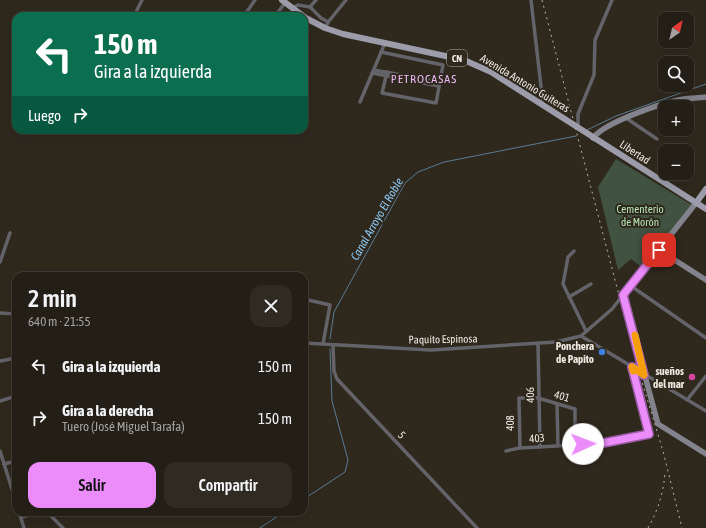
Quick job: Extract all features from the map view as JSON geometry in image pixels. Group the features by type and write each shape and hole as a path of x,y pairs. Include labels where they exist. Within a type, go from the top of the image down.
{"main road":[{"name":"Avenida Antonio Guiteras","path":"284,1 298,12"},
{"name":"Avenida Antonio Guiteras","path":"308,18 325,28 471,62 491,72 593,138"},
{"path":"593,138 598,132 607,126 626,118 684,99 706,97"},
{"name":"Libertad","path":"593,138 706,209"},
{"path":"706,190 623,295 658,424 706,454"},
{"path":"659,250 706,280"}],"street":[{"path":"136,12 142,0"},
{"path":"247,12 255,0"},
{"path":"310,6 316,0"},
{"path":"325,28 345,0"},
{"path":"531,0 542,104"},
{"path":"578,128 578,114 594,75 596,40 612,0"},
{"path":"277,12 284,1"},
{"path":"292,8 298,5 310,6 321,18 328,22"},
{"path":"360,102 385,43"},
{"path":"381,52 443,65 436,103 382,93 386,74"},
{"path":"373,71 439,84"},
{"path":"626,118 657,139"},
{"path":"0,262 10,234"},
{"path":"574,251 568,257 563,284 586,331"},
{"path":"570,297 591,284"},
{"path":"631,286 706,338"},
{"path":"623,295 612,309 580,336 706,411"},
{"path":"308,300 330,305 323,344"},
{"path":"0,313 12,314"},
{"name":"Paquito Espinosa","path":"308,342 431,350 562,341 580,336"},
{"name":"406","path":"538,343 540,447"},
{"name":"5","path":"333,345 334,372 337,379 477,528"},
{"path":"0,361 12,359"},
{"name":"403","path":"506,451 519,448 583,444 588,446 649,434 632,367"},
{"path":"687,400 706,376"},
{"path":"0,401 12,397"},
{"name":"401","path":"519,398 538,398 575,409 575,445"},
{"name":"408","path":"519,398 519,448"},
{"path":"558,404 558,446"},
{"path":"0,451 12,489"},
{"path":"4,464 12,462"},
{"path":"24,528 21,517 25,516"},
{"path":"51,516 63,528"}],"green space":[{"name":"Cementerio de Morón","path":"616,159 692,205 643,268 631,259 618,270 598,187"}],"waterway":[{"name":"Canal Arroyo El Roble","path":"587,130 616,116 706,84"},
{"name":"Canal Arroyo El Roble","path":"330,339 334,312 405,183 418,172 444,162 576,136"},
{"name":"Canal Arroyo El Roble","path":"308,496 345,472 348,460 332,401 330,349"},
{"name":"Canal Arroyo El Roble","path":"260,528 278,516"}],"railway":[{"path":"542,0 639,372 663,451 682,528"},
{"path":"648,528 660,501 665,471"}],"slow traffic":[{"path":"633,371 632,367 644,375 635,335"}],"place":[{"name":"Ponchera de Papito","path":"602,352"},
{"name":"sueños del mar","path":"692,377"}],"district":[{"name":"PETROCASAS","path":"424,79"}],"route":[{"path":"583,444 588,446 649,434 632,367 644,375 639,351 623,295 659,250"}]}
